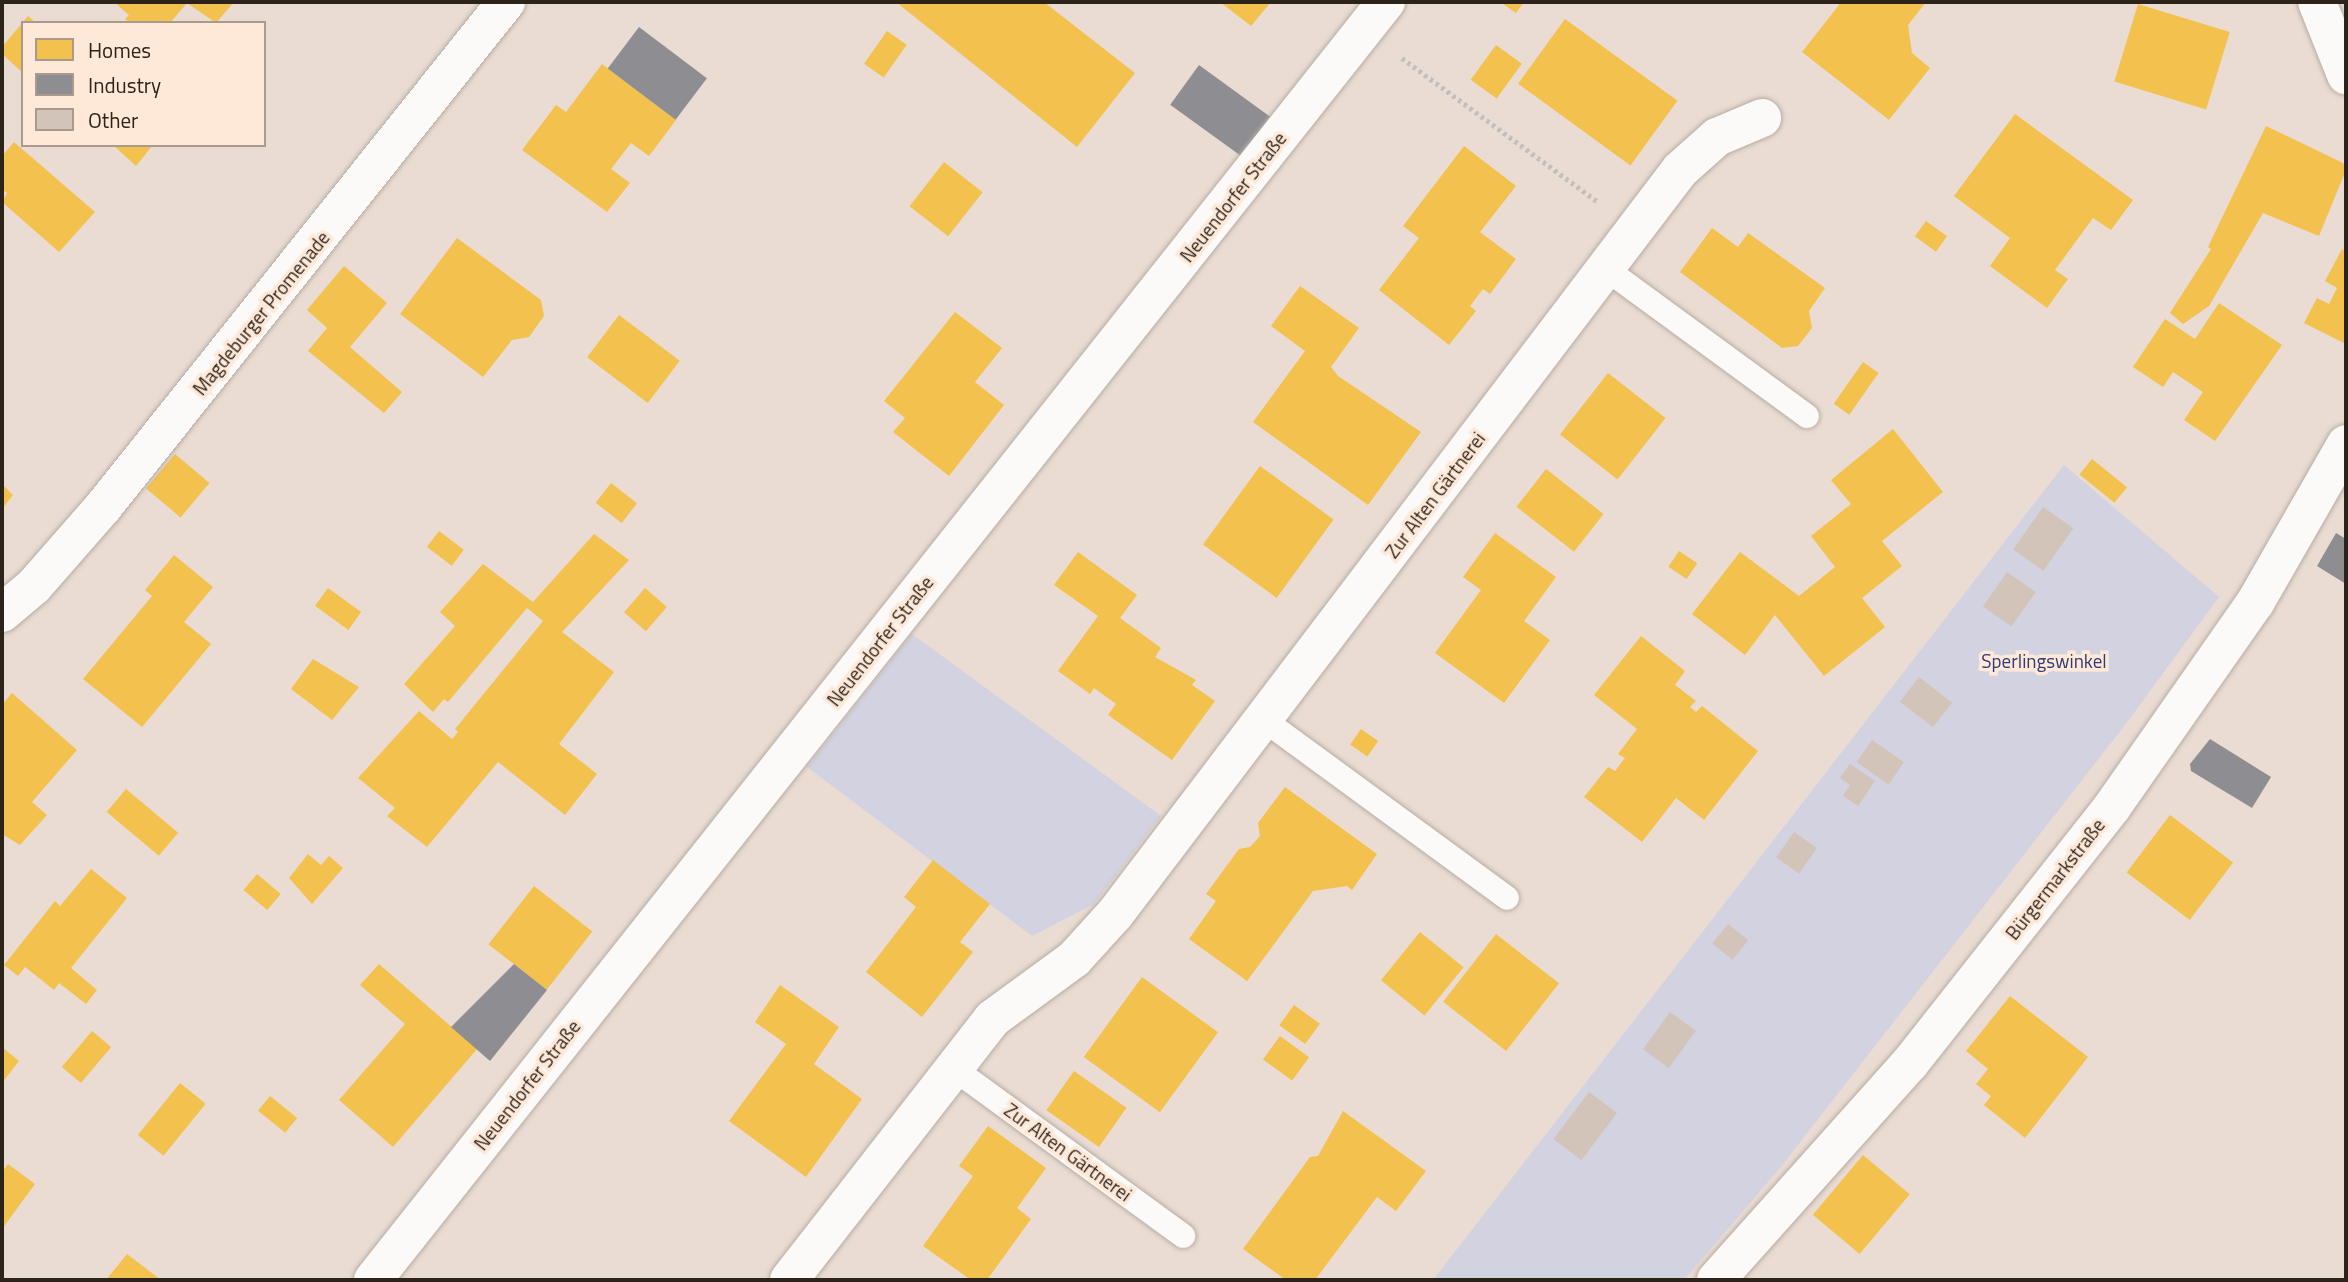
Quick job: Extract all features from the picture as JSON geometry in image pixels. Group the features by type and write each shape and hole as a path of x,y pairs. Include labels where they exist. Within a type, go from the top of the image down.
{"street":[{"name":"Magdeburger Promenade","path":"2,613 34,586 104,506 506,2"},
{"path":"2317,2 2346,75"},
{"name":"Neuendorfer Straße","path":"373,1280 1376,16"},
{"name":"Zur Alten Gärtnerei","path":"789,1280 992,1019 1074,960 1115,914 1680,170 1717,137 1762,118"},
{"name":"Bürgermarkstraße","path":"1716,1280 1910,1063 2112,807 2255,603 2346,444"}],"lane":[{"path":"1605,269 1807,416"},
{"path":"1264,720 1507,898"},
{"name":"Zur Alten Gärtnerei","path":"953,1068 1183,1236"}],"path":[{"path":"1376,16 1635,230"}],"green space":[{"name":"Sperlingswinkel","path":"2064,465 2219,597 2128,721 1780,1168 1684,1280 1433,1280"},
{"path":"912,634 1161,816 1094,904 1032,936 807,767"}],"building: Homes":[{"path":"114,2 234,2 218,21 213,21 187,3 172,21 128,21 125,19 129,15"},
{"path":"896,2 1044,2 1135,73 1077,147"},
{"path":"1220,2 1271,2 1251,26"},
{"path":"1500,2 1524,2 1516,13"},
{"path":"1835,2 1926,2 1908,25 1912,53 1930,68 1889,120 1802,52 1839,5"},
{"path":"2138,4 2230,32 2206,110 2114,81"},
{"path":"1565,19 1677,101 1630,165 1518,84"},
{"path":"21,24 21,71 2,54 2,47"},
{"path":"887,31 907,45 884,78 864,64"},
{"path":"1496,45 1522,64 1497,99 1471,80"},
{"path":"602,64 676,120 649,156 631,143 611,169 630,183 607,212 522,150 556,105 566,112"},
{"path":"2015,114 2133,200 2111,230 2093,218 2055,270 2068,279 2047,308 1990,266 2010,238 1954,196"},
{"path":"2266,126 2343,163 2346,170 2319,236 2263,213 2209,306 2183,324 2170,313 2211,249 2208,247"},
{"path":"14,142 95,212 59,252 2,202 7,193 2,189 2,156"},
{"path":"1464,146 1516,186 1480,232 1516,259 1490,294 1483,289 1470,306 1476,311 1449,345 1379,290 1419,238 1403,226"},
{"path":"115,147 151,147 136,166"},
{"path":"944,162 983,192 948,236 910,206"},
{"path":"1926,221 1947,236 1936,252 1915,236"},
{"path":"1712,228 1738,247 1748,233 1825,288 1809,311 1812,328 1798,346 1782,348 1680,272"},
{"path":"457,238 541,300 544,316 529,337 512,340 483,377 400,314"},
{"path":"2342,249 2346,252 2346,344 2304,323 2317,298 2329,304 2337,288 2325,281"},
{"path":"344,266 387,303 350,347 402,392 384,413 308,351 327,328 307,310"},
{"path":"1300,286 1359,328 1331,367 1338,376 1421,432 1368,505 1253,422 1305,351 1271,326"},
{"path":"2219,303 2282,345 2215,441 2184,420 2203,392 2173,372 2163,387 2133,367 2165,319 2195,339"},
{"path":"955,312 1002,348 975,382 1004,405 949,476 893,432 905,418 884,401"},
{"path":"619,315 680,361 648,403 587,357"},
{"path":"1863,362 1879,373 1849,415 1834,404"},
{"path":"1608,373 1666,418 1618,479 1560,434"},
{"path":"1893,429 1943,492 1882,541 1902,566 1862,598 1885,627 1824,676 1775,615 1745,655 1692,614 1740,552 1799,596 1835,567 1811,536 1851,504 1831,480"},
{"path":"175,454 209,483 181,517 146,488"},
{"path":"2092,459 2127,487 2114,503 2079,475"},
{"path":"1260,466 1334,519 1277,598 1203,544"},
{"path":"1546,469 1604,514 1574,552 1516,507"},
{"path":"611,483 637,503 622,523 596,503"},
{"path":"2,484 13,495 2,509"},
{"path":"439,531 464,550 452,566 427,547"},
{"path":"1495,533 1556,577 1524,621 1550,640 1504,703 1435,653 1481,590 1463,577"},
{"path":"594,534 629,560 562,632 614,672 559,744 597,774 565,815 498,762 427,847 387,816 395,808 358,778 419,711 452,739 458,732 455,729 543,621 527,608 448,702 444,699 433,712 404,684 455,626 440,612 483,564 533,602"},
{"path":"1679,551 1697,563 1687,579 1668,567"},
{"path":"1078,552 1137,595 1120,618 1161,648 1155,657 1196,680 1192,685 1215,701 1172,760 1108,715 1116,704 1094,688 1090,694 1058,671 1098,616 1054,585"},
{"path":"174,555 213,587 184,622 211,644 142,727 83,679 152,596 145,590"},
{"path":"328,588 361,612 348,630 315,606"},
{"path":"645,588 667,607 646,631 624,612"},
{"path":"1641,636 1685,671 1675,685 1696,701 1690,707 1696,712 1702,706 1758,751 1704,820 1676,798 1642,842 1584,797 1608,767 1615,771 1625,758 1618,754 1637,729 1594,695"},
{"path":"313,659 359,687 332,720 291,689"},
{"path":"12,693 77,750 32,802 47,815 20,845 2,834 2,705"},
{"path":"1361,729 1378,741 1367,757 1350,745"},
{"path":"1285,787 1377,854 1352,890 1347,886 1313,891 1247,981 1189,939 1216,901 1206,894 1239,849 1250,847 1260,836 1258,823"},
{"path":"126,789 178,833 159,856 107,812"},
{"path":"2170,815 2233,863 2190,920 2127,873"},
{"path":"308,854 321,865 329,856 343,868 312,904 289,878"},
{"path":"933,860 990,904 960,942 973,952 922,1017 866,972 916,907 904,897"},
{"path":"91,869 127,898 71,968 97,990 86,1004 59,983 54,990 25,967 18,976 4,965 55,901 60,906"},
{"path":"257,874 281,894 267,910 244,890"},
{"path":"534,886 592,932 547,990 488,944"},
{"path":"1420,932 1464,967 1425,1015 1381,980"},
{"path":"1496,934 1559,983 1506,1051 1443,1002"},
{"path":"379,964 477,1049 393,1147 339,1100 405,1024 360,985"},
{"path":"1142,977 1218,1032 1160,1112 1084,1057"},
{"path":"780,985 839,1027 814,1064 862,1099 806,1177 729,1121 786,1044 755,1022"},
{"path":"2010,996 2088,1057 2025,1138 1984,1105 1991,1096 1976,1084 1988,1069 1966,1051"},
{"path":"1294,1005 1320,1024 1305,1044 1279,1025"},
{"path":"92,1031 111,1047 81,1083 62,1067"},
{"path":"1280,1036 1309,1057 1292,1081 1263,1059"},
{"path":"2,1047 19,1061 2,1083"},
{"path":"1074,1071 1126,1108 1099,1147 1046,1110"},
{"path":"180,1083 206,1104 163,1156 138,1135"},
{"path":"270,1096 297,1118 285,1133 258,1111"},
{"path":"1343,1111 1426,1171 1396,1211 1377,1197 1315,1280 1286,1280 1243,1249 1310,1157 1318,1156"},
{"path":"988,1126 1046,1168 1017,1208 1031,1219 987,1280 971,1280 923,1246 973,1176 959,1166"},
{"path":"1863,1155 1910,1194 1860,1254 1813,1215"},
{"path":"8,1164 35,1184 2,1229 2,1172"},
{"path":"127,1254 161,1280 106,1280"}],"building: Industry":[{"path":"639,27 707,78 676,120 608,69"},
{"path":"1199,65 1270,117 1241,156 1170,105"},
{"path":"2336,533 2346,539 2346,584 2317,566"},
{"path":"2210,739 2271,777 2252,808 2191,771 2190,764"},
{"path":"514,964 547,990 490,1061 451,1027"}],"building: Other":[{"path":"2043,507 2073,528 2043,571 2013,550"},
{"path":"2007,572 2036,592 2012,626 1983,606"},
{"path":"1919,677 1952,703 1933,727 1900,701"},
{"path":"1872,740 1904,762 1888,784 1857,762"},
{"path":"1850,764 1875,781 1858,806 1843,796 1850,785 1840,778"},
{"path":"1794,832 1817,848 1799,873 1776,857"},
{"path":"1728,924 1748,940 1732,960 1712,943"},
{"path":"1670,1012 1696,1031 1669,1068 1643,1049"},
{"path":"1589,1092 1617,1113 1581,1160 1553,1139"}]}
